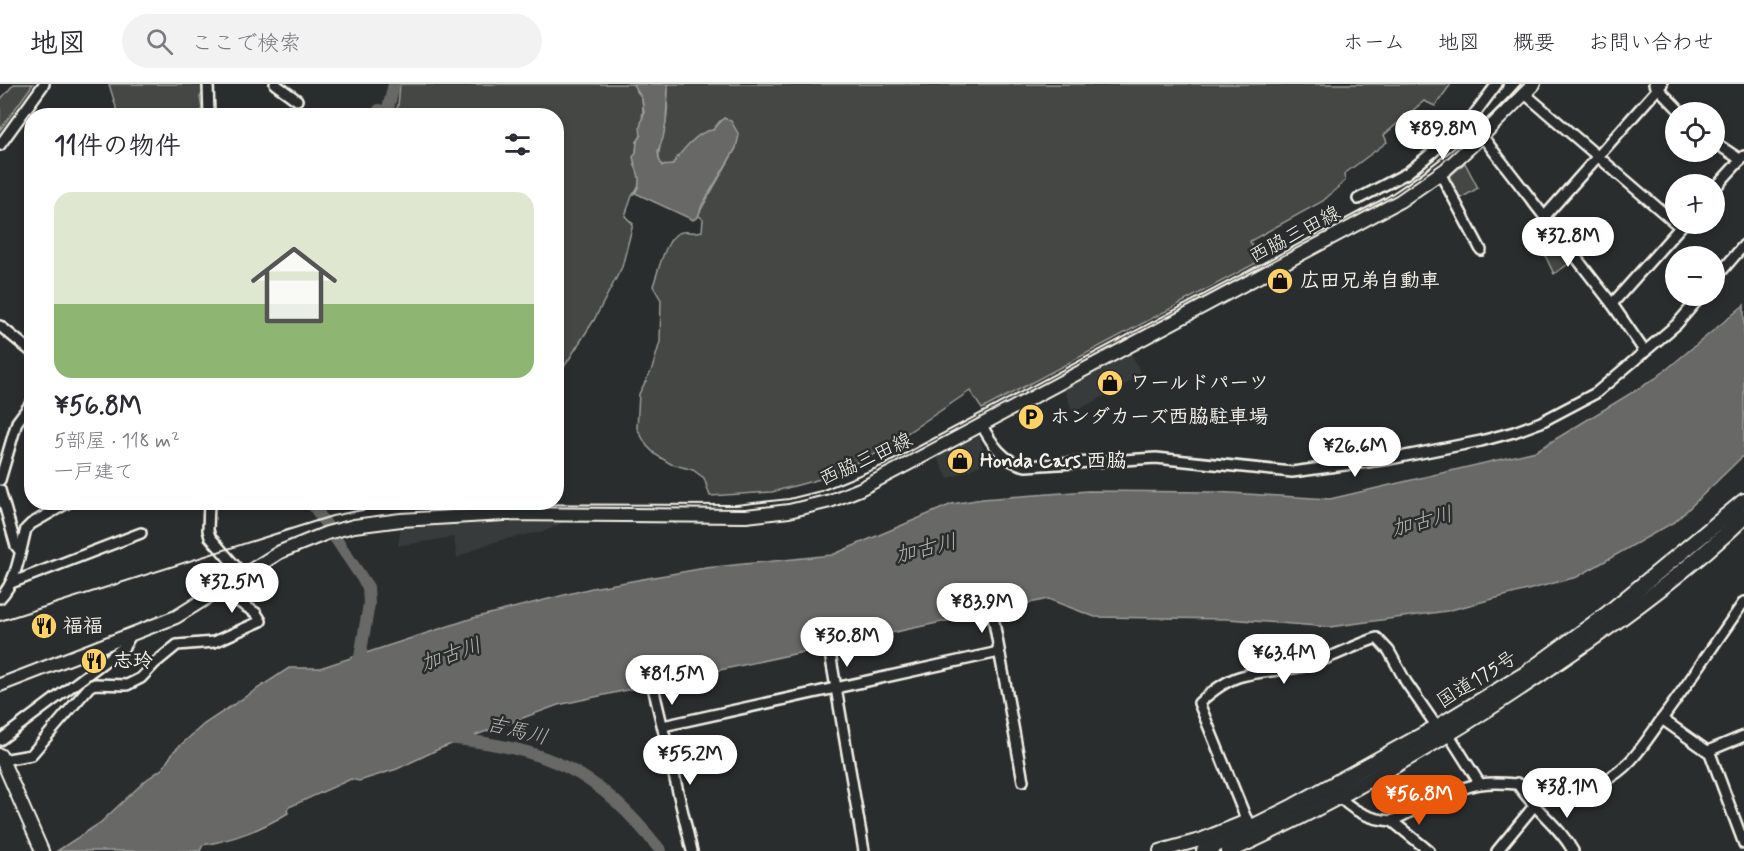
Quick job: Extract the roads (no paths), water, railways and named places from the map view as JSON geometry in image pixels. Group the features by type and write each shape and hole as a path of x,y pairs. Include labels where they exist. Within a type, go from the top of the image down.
{"highway":[{"name":"国道175号","path":"1229,851 1304,816 1335,791 1559,650 1744,501"},
{"name":"国道175号","path":"1204,851 1249,825 1335,791 1449,735 1628,613 1685,570 1744,517"}],"main road":[{"name":"西脇三田線","path":"0,685 176,617 280,552 331,532 401,520 488,515 746,516 789,511 830,501 860,489 1400,201 1440,173 1482,136 1529,88"},
{"path":"1,758 42,851"},
{"path":"1160,851 1249,825"}],"street":[{"path":"27,108 44,84"},
{"path":"208,84 209,108"},
{"path":"275,84 297,100"},
{"path":"1358,199 1407,173 1433,152 1473,116 1497,84"},
{"path":"1545,216 1658,85 1672,102"},
{"path":"1529,88 1597,156 1665,212"},
{"path":"0,145 24,112"},
{"path":"1482,136 1612,304 1645,352"},
{"path":"1725,148 1742,158 1725,177"},
{"path":"1440,173 1481,250"},
{"path":"1612,304 1673,234"},
{"path":"1725,267 1744,245"},
{"path":"981,424 1002,456 1026,466 1156,458 1292,472 1390,459 1481,441 1514,432 1559,413 1596,393 1677,324 1692,306"},
{"path":"0,326 24,345"},
{"path":"0,480 17,422 24,413"},
{"path":"0,490 16,546 20,551"},
{"path":"0,598 10,583 26,529 55,510"},
{"path":"208,510 210,537 243,575"},
{"path":"10,583 141,533"},
{"path":"1,758 31,755 90,686 95,684 127,685 141,678 177,645 214,642 261,621 256,613 220,590"},
{"path":"1335,791 1361,813 1392,821 1462,788 1480,784 1517,783 1587,787 1602,782 1627,765 1744,602"},
{"path":"992,611 1023,781"},
{"path":"0,740 124,647 131,635"},
{"path":"1249,825 1199,703 1209,693 1228,682 1242,676 1283,671 1311,664 1377,638 1389,651 1406,682 1437,727"},
{"path":"663,726 999,652"},
{"path":"830,653 864,851"},
{"path":"654,691 692,851"},
{"path":"1662,719 1708,751 1744,844"},
{"path":"1449,735 1480,784"},
{"path":"1708,751 1744,736"},
{"path":"1517,783 1534,806 1561,833 1573,851"},
{"path":"1497,851 1534,806"},
{"path":"1392,821 1430,851"}],"water":[{"path":"633,84 668,84 666,122 658,151 662,166 672,165 690,143 701,134 713,130 724,118 731,121 739,135 736,148 702,205 698,217 693,220 635,193 639,179 633,157 641,136 640,127 644,113 642,99"},
{"name":"加古川","path":"1744,305 1744,455 1676,521 1577,577 1447,611 1330,627 1228,619 1095,617 1048,599 558,705 441,748 397,769 359,781 351,779 289,807 288,813 268,824 236,837 203,845 200,851 57,851 100,823 146,780 163,768 174,751 204,724 289,668 320,668 473,618 592,588 705,568 832,555 952,504 982,499 1088,491 1215,492 1330,499 1536,451 1656,378"}],"waterway":[{"path":"388,108 394,84"},
{"path":"316,510 368,587 369,604 360,657 355,668"},
{"name":"吉馬川","path":"448,738 515,749 543,757 568,768 615,801 638,823 661,851"}],"railway":[{"path":"564,504 736,505 789,499 821,491 884,465 1387,197 1458,145 1521,84"},
{"path":"0,621 332,516 362,510"}],"place":[{"name":"広田兄弟自動車","path":"1280,281"},
{"name":"ワールドパーツ","path":"1110,383"},
{"name":"ホンダカーズ西脇駐車場","path":"1031,417"},
{"name":"Honda Cars 西脇","path":"960,461"},
{"name":"福福","path":"44,626"},
{"name":"志玲","path":"94,661"}]}
